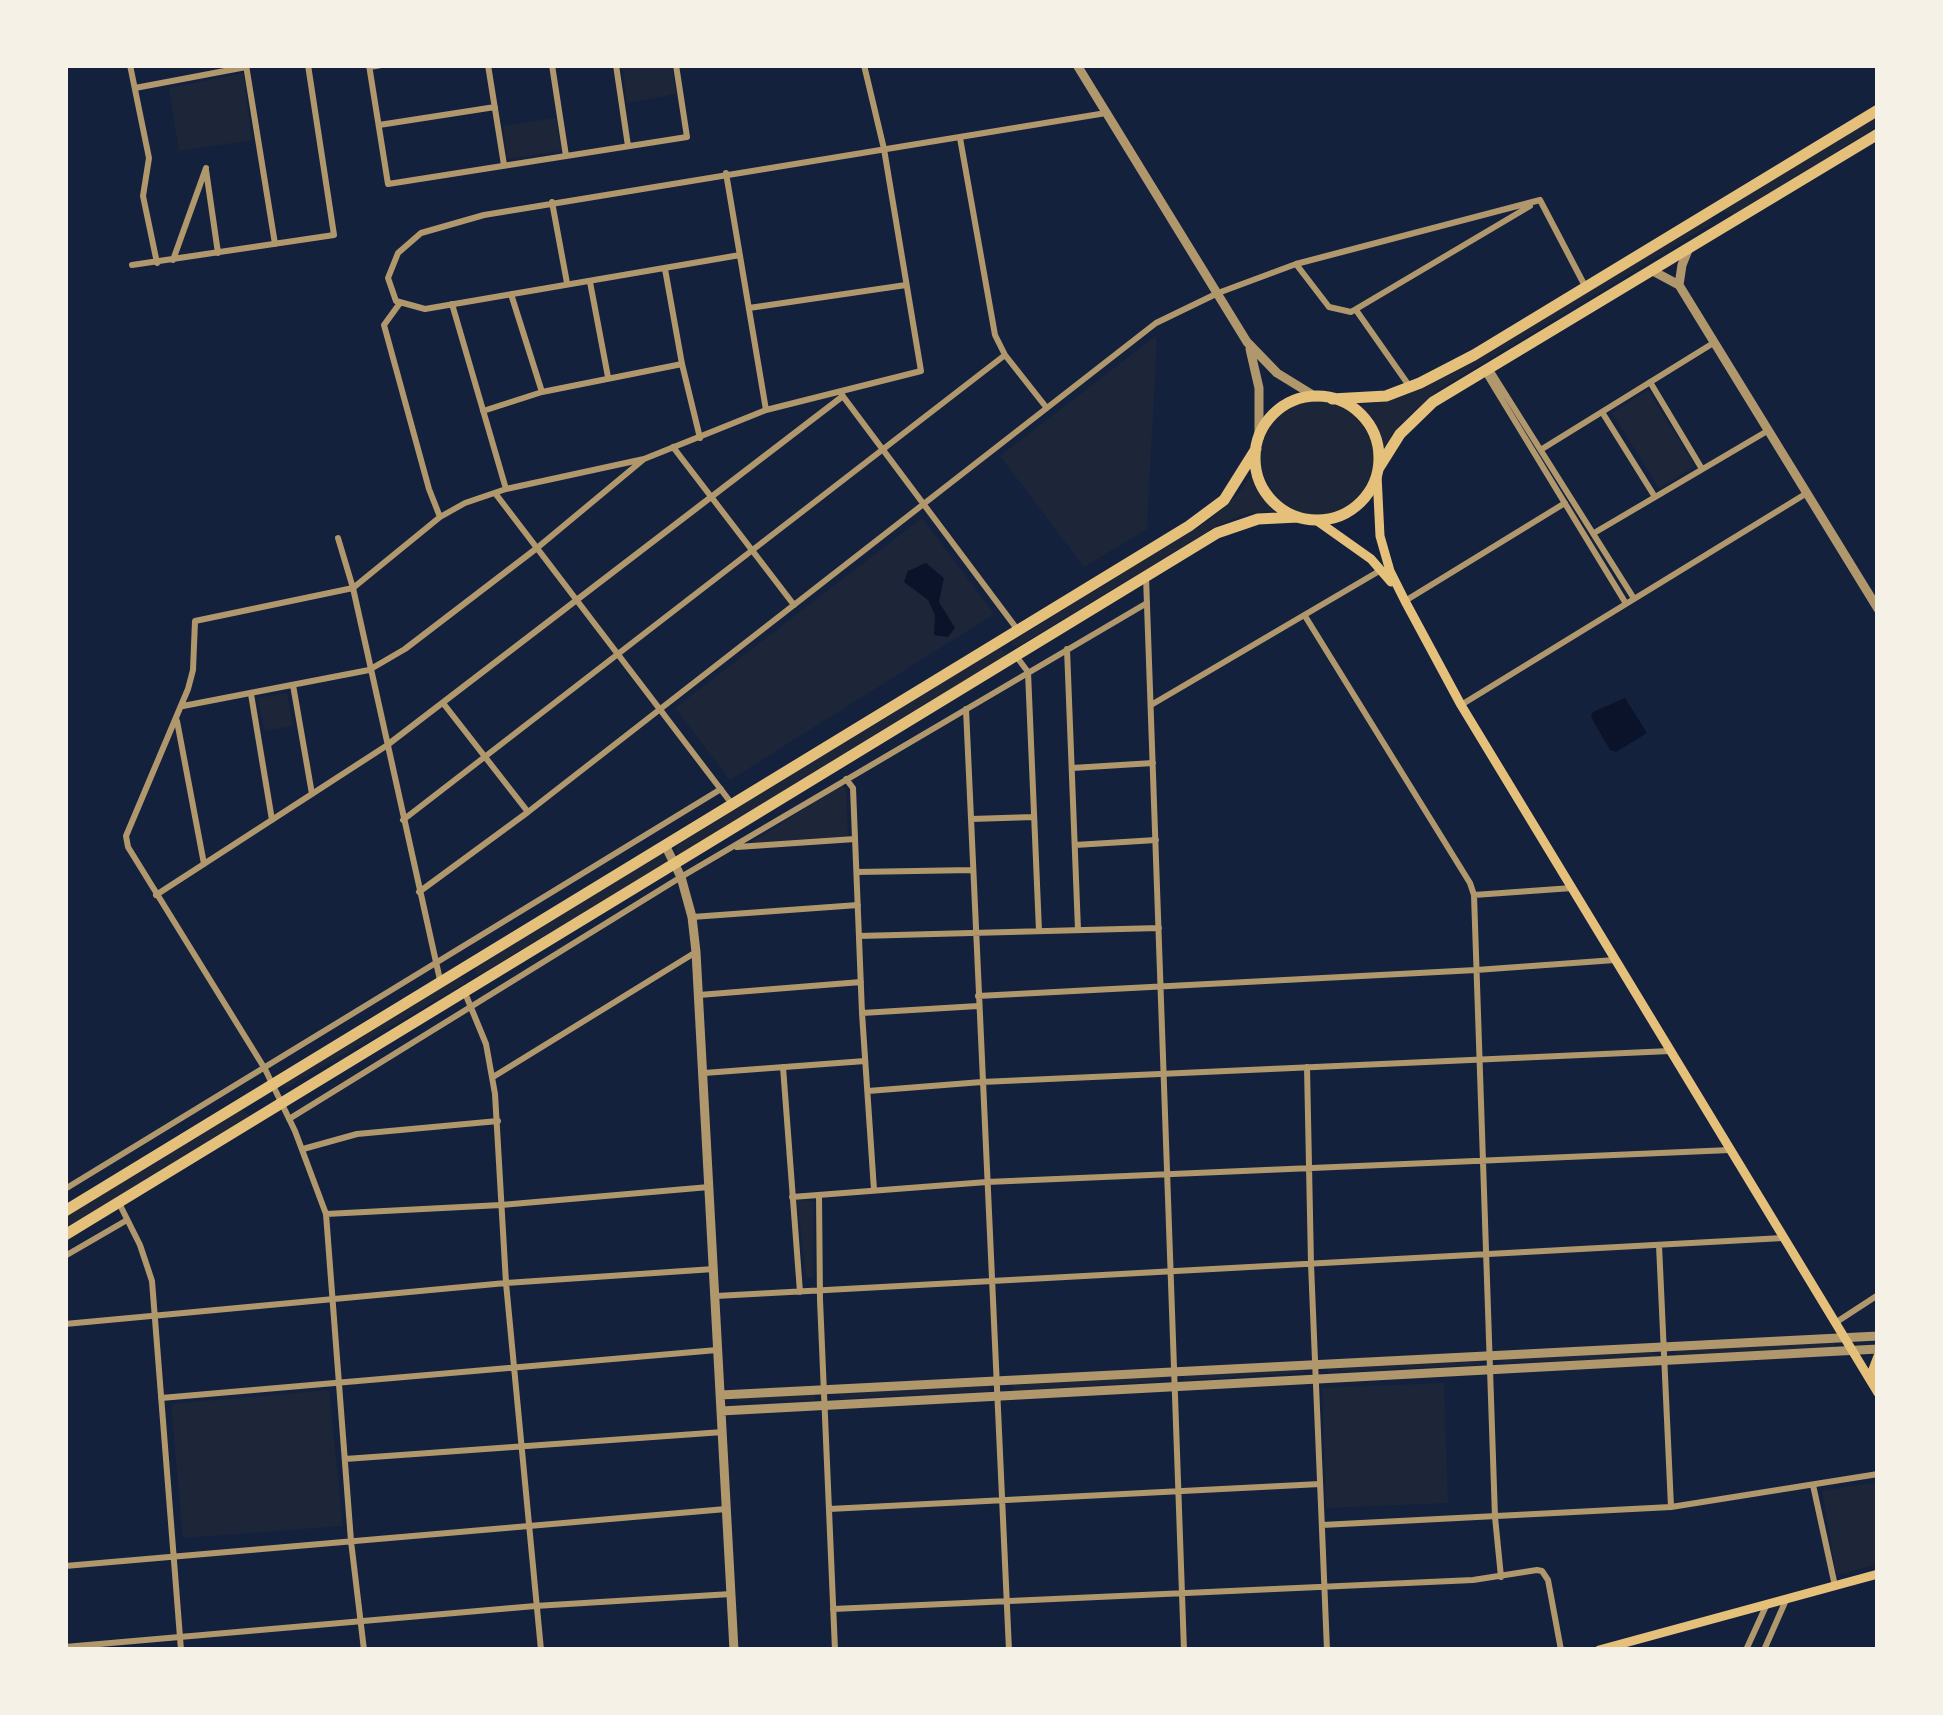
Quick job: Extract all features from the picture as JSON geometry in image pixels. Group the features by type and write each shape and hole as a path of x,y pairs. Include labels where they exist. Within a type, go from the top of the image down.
{"highway":[{"path":"65,1211 1208,513 1235,487 1270,419 1286,405 1316,397 1386,396 1410,387 1474,355 1878,110"},
{"path":"65,1235 1236,524 1343,515 1364,498 1400,434 1421,412 1878,134"},
{"path":"1715,209 1724,226"},
{"path":"1332,399 1351,407 1366,421 1378,449 1378,472"},
{"path":"1258,443 1257,470 1265,490 1279,506 1298,517"},
{"path":"1004,638 1016,656"},
{"path":"465,967 470,989"}],"main road":[{"path":"1378,472 1380,536 1404,601 1461,705 1878,1392"},
{"path":"1316,520 1358,548 1404,601"},
{"path":"1878,1353 1872,1372 1878,1392"},
{"path":"1598,1650 1878,1574"}],"street":[{"path":"130,65 149,158 143,196 157,263"},
{"path":"132,265 334,235 308,65"},
{"path":"380,65 369,66 388,184 687,137 676,65"},
{"path":"488,65 504,166"},
{"path":"552,65 566,156"},
{"path":"616,65 628,146"},
{"path":"364,1650 351,1541 326,1214 303,1149 265,1069 126,840 182,706 193,670 196,621 353,588 440,517 506,489 644,459 766,410 921,371 884,149 864,65"},
{"path":"1077,65 1247,342 1277,373 1316,397"},
{"path":"135,88 246,66 275,244"},
{"path":"379,125 495,107"},
{"path":"740,255 425,309 400,303 390,290 389,272 398,253 412,238 438,226 552,202 1108,113"},
{"path":"960,138 995,335 1005,355 1046,407"},
{"path":"174,260 206,168 218,253"},
{"path":"726,173 766,410"},
{"path":"1296,264 1329,306 1345,312 1356,310 1540,200"},
{"path":"419,892 528,812 1156,323 1218,293 1296,264 1540,200"},
{"path":"1540,200 1586,287"},
{"path":"552,202 566,284"},
{"path":"1679,285 1690,246"},
{"path":"665,268 700,438"},
{"path":"1650,270 1679,285 1878,609"},
{"path":"590,282 608,378"},
{"path":"749,308 906,285"},
{"path":"511,294 542,392"},
{"path":"400,303 384,324 440,517"},
{"path":"452,304 506,489"},
{"path":"1356,310 1410,387"},
{"path":"1247,342 1259,388 1258,443"},
{"path":"1542,450 1715,342"},
{"path":"403,820 1005,355"},
{"path":"483,411 542,392 682,364"},
{"path":"1487,370 1634,597"},
{"path":"1487,370 1626,602"},
{"path":"1650,382 1702,470"},
{"path":"841,394 1018,630"},
{"path":"156,895 386,746 712,498 841,394"},
{"path":"1602,412 1655,497"},
{"path":"1594,533 1769,430"},
{"path":"673,447 795,605"},
{"path":"182,706 370,670 405,649 537,548 644,459"},
{"path":"1461,705 1807,492"},
{"path":"495,493 732,804"},
{"path":"1404,601 1565,504"},
{"path":"338,538 353,588 441,982"},
{"path":"1151,705 1381,570"},
{"path":"1146,576 1184,1650"},
{"path":"289,1119 682,876 1148,603"},
{"path":"1305,616 1474,894 1489,1370 1501,1577"},
{"path":"1067,649 1078,930"},
{"path":"1016,656 1028,672 1039,931"},
{"path":"293,685 312,794"},
{"path":"251,694 272,820"},
{"path":"443,702 528,812"},
{"path":"966,709 1009,1650"},
{"path":"176,719 204,864"},
{"path":"1072,768 1153,764"},
{"path":"846,779 854,788 862,1013 874,1190"},
{"path":"65,1190 721,788"},
{"path":"971,819 1034,817"},
{"path":"735,847 856,839"},
{"path":"1074,845 1156,840"},
{"path":"666,845 682,876 696,952 734,1650"},
{"path":"857,872 973,870"},
{"path":"1474,894 1572,888"},
{"path":"692,917 858,905"},
{"path":"860,936 1159,928"},
{"path":"493,1077 696,952"},
{"path":"978,996 1615,960"},
{"path":"699,994 861,982"},
{"path":"470,989 471,1008 486,1044 498,1121 506,1283 541,1650"},
{"path":"862,1013 978,1006"},
{"path":"868,1091 982,1082 1670,1051"},
{"path":"704,1073 865,1061"},
{"path":"782,1067 800,1292"},
{"path":"1307,1067 1327,1650"},
{"path":"303,1149 357,1134 498,1121"},
{"path":"792,1197 986,1182 1730,1150"},
{"path":"326,1214 501,1205 710,1187"},
{"path":"820,1195 823,1391 835,1650"},
{"path":"119,1202 149,1266 156,1316 181,1650"},
{"path":"65,1256 127,1220"},
{"path":"716,1296 1783,1238"},
{"path":"1659,1245 1671,1508"},
{"path":"65,1324 506,1283 714,1270"},
{"path":"1834,1323 1878,1296"},
{"path":"721,1395 1878,1336"},
{"path":"160,1398 718,1350"},
{"path":"722,1410 1852,1350 1878,1353"},
{"path":"344,1459 723,1432"},
{"path":"1322,1525 1671,1508 1878,1474"},
{"path":"829,1509 1320,1484"},
{"path":"1813,1485 1835,1586"},
{"path":"65,1566 727,1509"},
{"path":"833,1609 1325,1588 1501,1577 1537,1570 1546,1575 1561,1650"},
{"path":"65,1647 535,1606 732,1594"},
{"path":"1764,1650 1786,1600"},
{"path":"1746,1650 1766,1606"}],"shaded area":[{"path":"622,65 672,65 676,94 627,103"},
{"path":"243,73 252,140 179,151 169,88"},
{"path":"1878,114 1878,126 1734,215 1724,210"},
{"path":"556,118 561,151 507,159 503,126"},
{"path":"1710,214 1711,224 1438,390 1399,425 1385,448 1373,420 1357,405 1413,392"},
{"path":"1157,335 1147,529 1084,567 1000,456"},
{"path":"1648,390 1695,466 1659,488 1612,413"},
{"path":"1318,401 1340,406 1358,418 1370,436 1375,458 1370,480 1358,498 1340,510 1318,515 1296,510 1278,498 1266,480 1261,458 1266,436 1278,418 1296,406"},
{"path":"1251,476 1256,490 1274,511 1245,514 1217,526 1017,647 1011,645 1211,519"},
{"path":"922,518 994,614 730,780 675,708"},
{"path":"926,563 944,578 939,602 955,628 948,637 934,635 935,615 928,600 904,582 908,571"},
{"path":"999,648 1006,653 1004,657 681,854 676,853 677,845"},
{"path":"287,693 293,726 264,731 258,698"},
{"path":"1625,698 1647,733 1616,752 1610,750 1591,717 1593,712"},
{"path":"842,785 846,789 845,838 747,845"},
{"path":"664,852 668,862 476,974 476,966"},
{"path":"460,977 465,981 463,984 284,1089 284,1083"},
{"path":"242,1109 250,1116 65,1229 65,1216"},
{"path":"797,1200 814,1201 813,1278 806,1277"},
{"path":"1835,1342 1834,1347 1676,1355 1676,1349"},
{"path":"1655,1352 1655,1357 1503,1363 1503,1357"},
{"path":"1480,1360 1480,1365 1328,1372 1327,1366"},
{"path":"1303,1368 1304,1373 1185,1380 1184,1375"},
{"path":"1160,1375 1161,1381 1013,1391 1012,1385"},
{"path":"1444,1383 1448,1503 1326,1508 1322,1388"},
{"path":"989,1386 989,1391 840,1399 839,1393"},
{"path":"329,1390 343,1526 183,1538 171,1404"},
{"path":"815,1394 815,1400 735,1401 736,1396"},
{"path":"1878,1482 1878,1564 1842,1574 1836,1572 1822,1491"}]}
